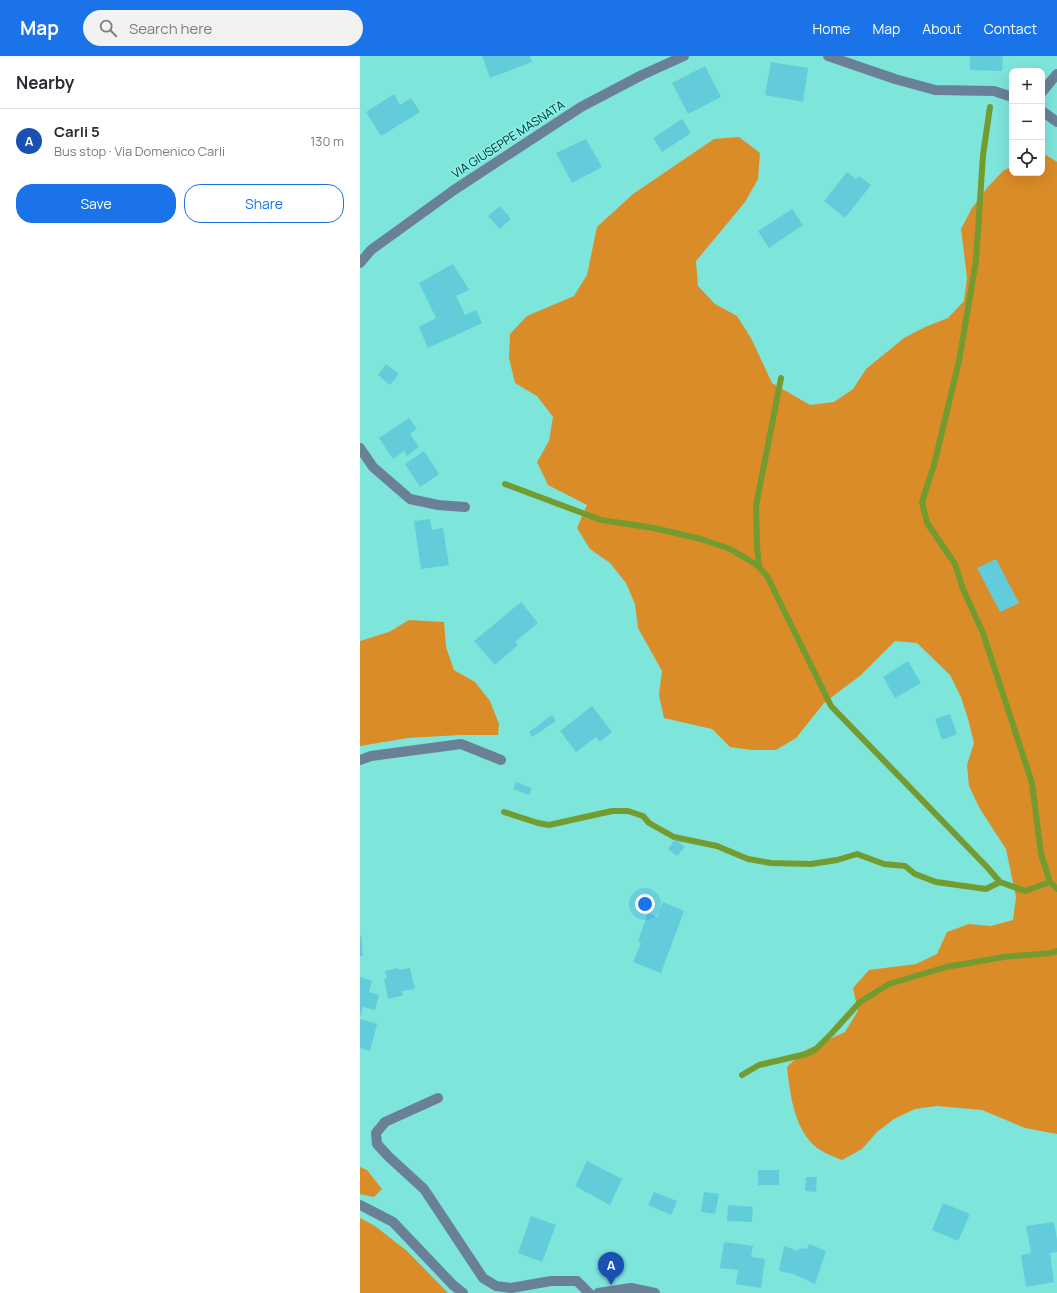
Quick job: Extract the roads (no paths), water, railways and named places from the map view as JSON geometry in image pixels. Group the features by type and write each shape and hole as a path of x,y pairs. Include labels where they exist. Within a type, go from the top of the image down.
{"street":[{"name":"VIA GIUSEPPE MASNATA","path":"360,263 372,250 454,190 582,107 642,75 684,56"},
{"path":"828,56 895,79 935,90 994,92 1009,96"},
{"path":"1045,88 1057,74"},
{"path":"1045,113 1057,122"},
{"path":"360,254 372,250"},
{"path":"360,448 373,467 410,499 438,505 465,507"},
{"path":"360,760 371,756 461,744 502,760"},
{"path":"438,1098 385,1122 376,1133 377,1144 424,1189 483,1278 496,1286 511,1288 551,1281 577,1281 589,1293"},
{"path":"360,1205 393,1222 453,1285 463,1293"},
{"path":"598,1293 631,1288 655,1293"}],"waterway":[{"path":"990,107 983,155 976,261 959,361 934,465 922,502 927,523 955,564 963,589 983,633 1032,783 1041,854 1050,882 1057,889"},
{"path":"759,567 756,506 781,378"},
{"path":"505,484 601,520 654,528 701,539 730,549 757,565 767,576 831,706 1000,882 1025,891 1050,882"},
{"path":"504,812 549,825 612,811 628,811 643,816 649,823 674,837 717,846 748,859 771,863 811,864 837,860 857,854 884,864 905,866 915,874 936,882 986,889 1000,882"},
{"path":"742,1075 759,1065 806,1054 815,1050 860,1002 889,984 946,967 1004,957 1051,953 1057,951"}],"place":[{"name":"Carli 5","path":"611,1285"}]}
